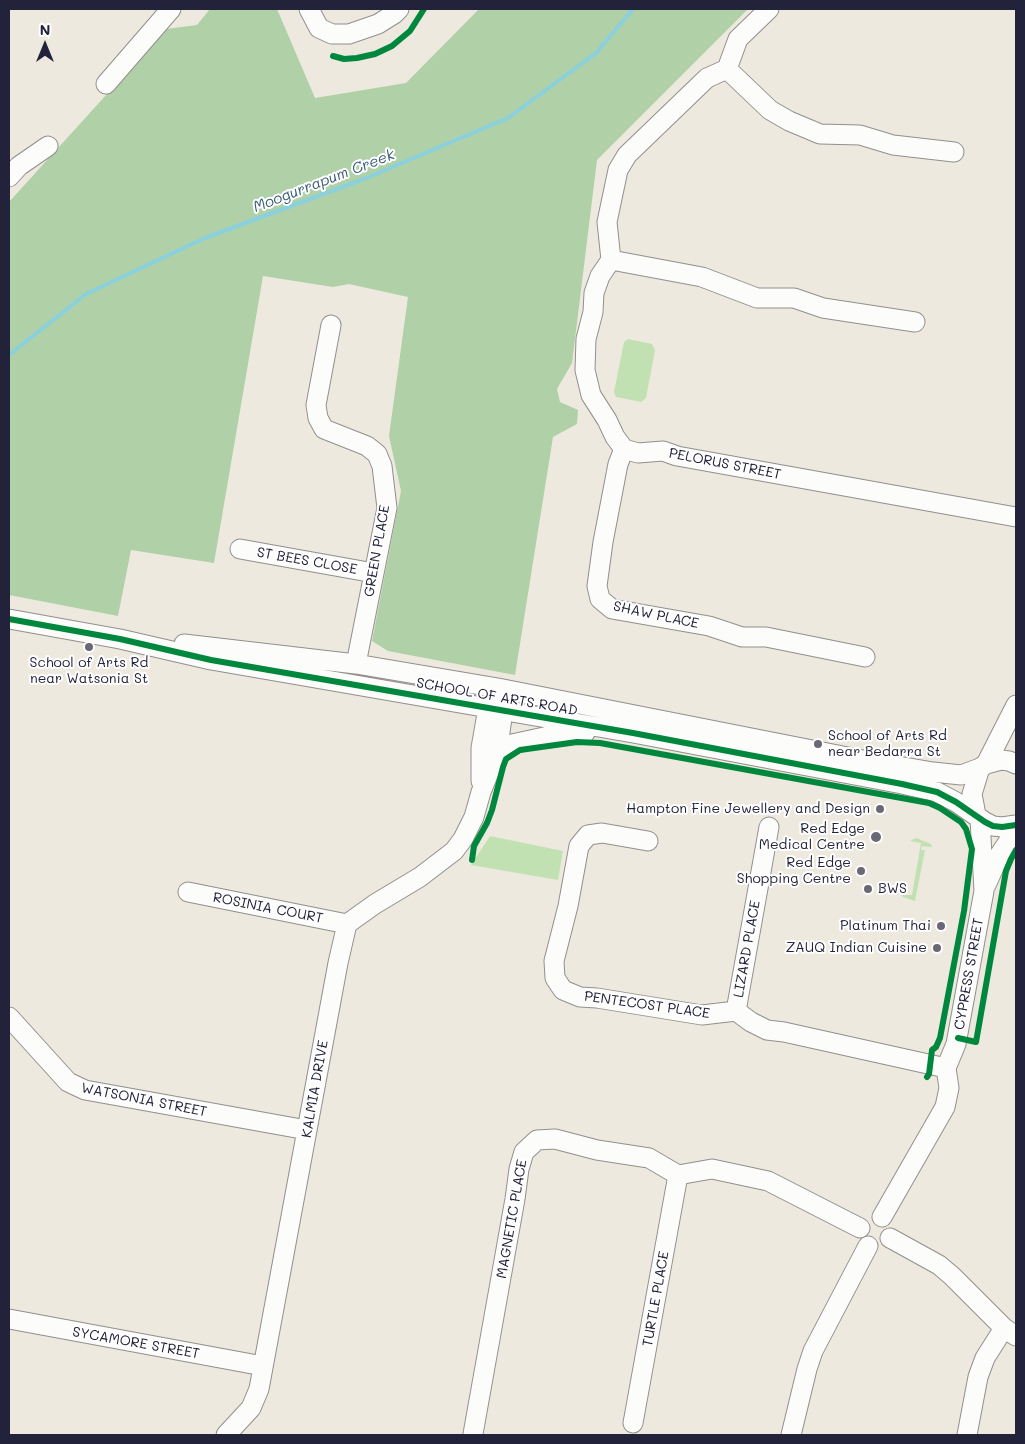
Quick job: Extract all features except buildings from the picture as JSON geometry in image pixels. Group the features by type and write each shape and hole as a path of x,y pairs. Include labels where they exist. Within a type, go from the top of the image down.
{"street":[{"path":"106,84 171,9"},
{"path":"309,9 320,28 332,34 349,34 378,24 394,14 398,9"},
{"path":"624,449 591,395 584,370 586,339 593,312 594,293 600,276 611,260 606,222 618,170 627,155 707,78 727,69 738,39 769,9"},
{"path":"727,69 770,110 789,121 820,134 860,135 893,145 954,152"},
{"path":"9,177 19,166 48,146"},
{"path":"611,260 702,277 757,298 794,298 823,308 915,322"},
{"name":"GREEN PLACE","path":"331,326 316,405 318,418 324,429 367,446 377,454 382,466 387,508 356,664"},
{"name":"PELORUS STREET","path":"624,449 638,453 664,451 677,456 1016,517"},
{"name":"SHAW PLACE","path":"624,449 618,464 603,542 597,586 600,599 612,609 709,626 742,637 766,637 864,657"},
{"name":"ST BEES CLOSE","path":"240,549 374,573"},
{"name":"SCHOOL OF ARTS ROAD","path":"9,619 120,639 211,660 633,733 902,784 937,792 993,826 1016,825"},
{"name":"SCHOOL OF ARTS ROAD","path":"120,639 211,646 356,664 498,688 933,772 961,775 1001,760 1016,764"},
{"path":"347,924 375,904 420,877 454,851 463,839 474,817 497,753 495,710 498,688"},
{"name":"CYPRESS STREET","path":"984,891 978,817 972,794 983,766 1016,705"},
{"path":"482,792 482,748 495,710"},
{"path":"497,753 505,746 558,734 633,733"},
{"name":"LIZARD PLACE","path":"736,1011 769,827"},
{"name":"CYPRESS STREET","path":"882,1217 945,1107 949,1088 946,1068 956,1044 984,891 1000,854 1016,830"},
{"name":"PENTECOST PLACE","path":"648,841 602,833 588,836 579,846 568,906 554,961 555,978 563,990 580,997 702,1015 736,1011"},
{"name":"ROSINIA COURT","path":"188,892 347,924"},
{"name":"KALMIA DRIVE","path":"226,1435 251,1408 259,1389 347,924"},
{"path":"736,1011 751,1022 767,1030 784,1032 946,1068"},
{"name":"WATSONIA STREET","path":"9,1017 68,1082 85,1090 307,1130"},
{"name":"MAGNETIC PLACE","path":"474,1434 519,1169 524,1152 536,1140 555,1139 597,1150 649,1158 678,1175"},
{"path":"678,1175 712,1169 768,1181 860,1228"},
{"name":"TURTLE PLACE","path":"633,1423 678,1175"},
{"path":"872,1216 882,1217 889,1224 890,1238 880,1247 868,1246 862,1239 860,1228 867,1218 872,1216"},
{"path":"890,1238 939,1265 1010,1332 985,1358 978,1377 967,1435"},
{"path":"790,1435 813,1350 868,1246"},
{"name":"SYCAMORE STREET","path":"9,1319 263,1366"}],"green space":[{"path":"210,9 277,9 315,98 406,83 479,9 748,9 597,160 572,363 557,389 560,402 578,410 577,424 553,437 515,675 388,651 372,641 401,491 389,436 408,297 349,284 333,287 263,276 214,563 131,550 118,616 9,595 9,202 166,29 197,25"},
{"path":"628,339 652,344 655,350 646,398 641,402 616,397 614,392 624,342"},
{"path":"490,836 563,851 558,880 471,865"},
{"path":"916,838 931,844 932,847 922,846 921,850 925,850 915,901 901,895 912,895 921,843 910,841"}],"waterway":[{"name":"Moogurrapum Creek","path":"9,355 86,294 205,238 364,179 508,118 596,53 633,9"}],"cycle path":[{"path":"333,56 344,59 357,58 375,54 392,46 410,31 424,9"},
{"path":"9,619 120,639 211,660 633,733 902,784 937,792 993,826 1016,825"},
{"path":"472,860 474,846 492,810 506,759 520,750 577,742 600,743 929,803 940,808 961,822 966,829 972,849 964,911 940,1038 936,1047 932,1050 927,1077"},
{"path":"958,1038 976,1042 1006,871 1016,850"}],"place":[{"name":"School of Arts Rd near Watsonia St","path":"89,647"},
{"name":"School of Arts Rd near Bedarra St","path":"818,744"},
{"name":"Hampton Fine Jewellery and Design","path":"880,809"},
{"name":"Red Edge Medical Centre","path":"876,837"},
{"name":"Red Edge Shopping Centre","path":"861,871"},
{"name":"BWS","path":"868,889"},
{"name":"Platinum Thai","path":"941,926"},
{"name":"ZAUQ Indian Cuisine","path":"937,948"}]}
